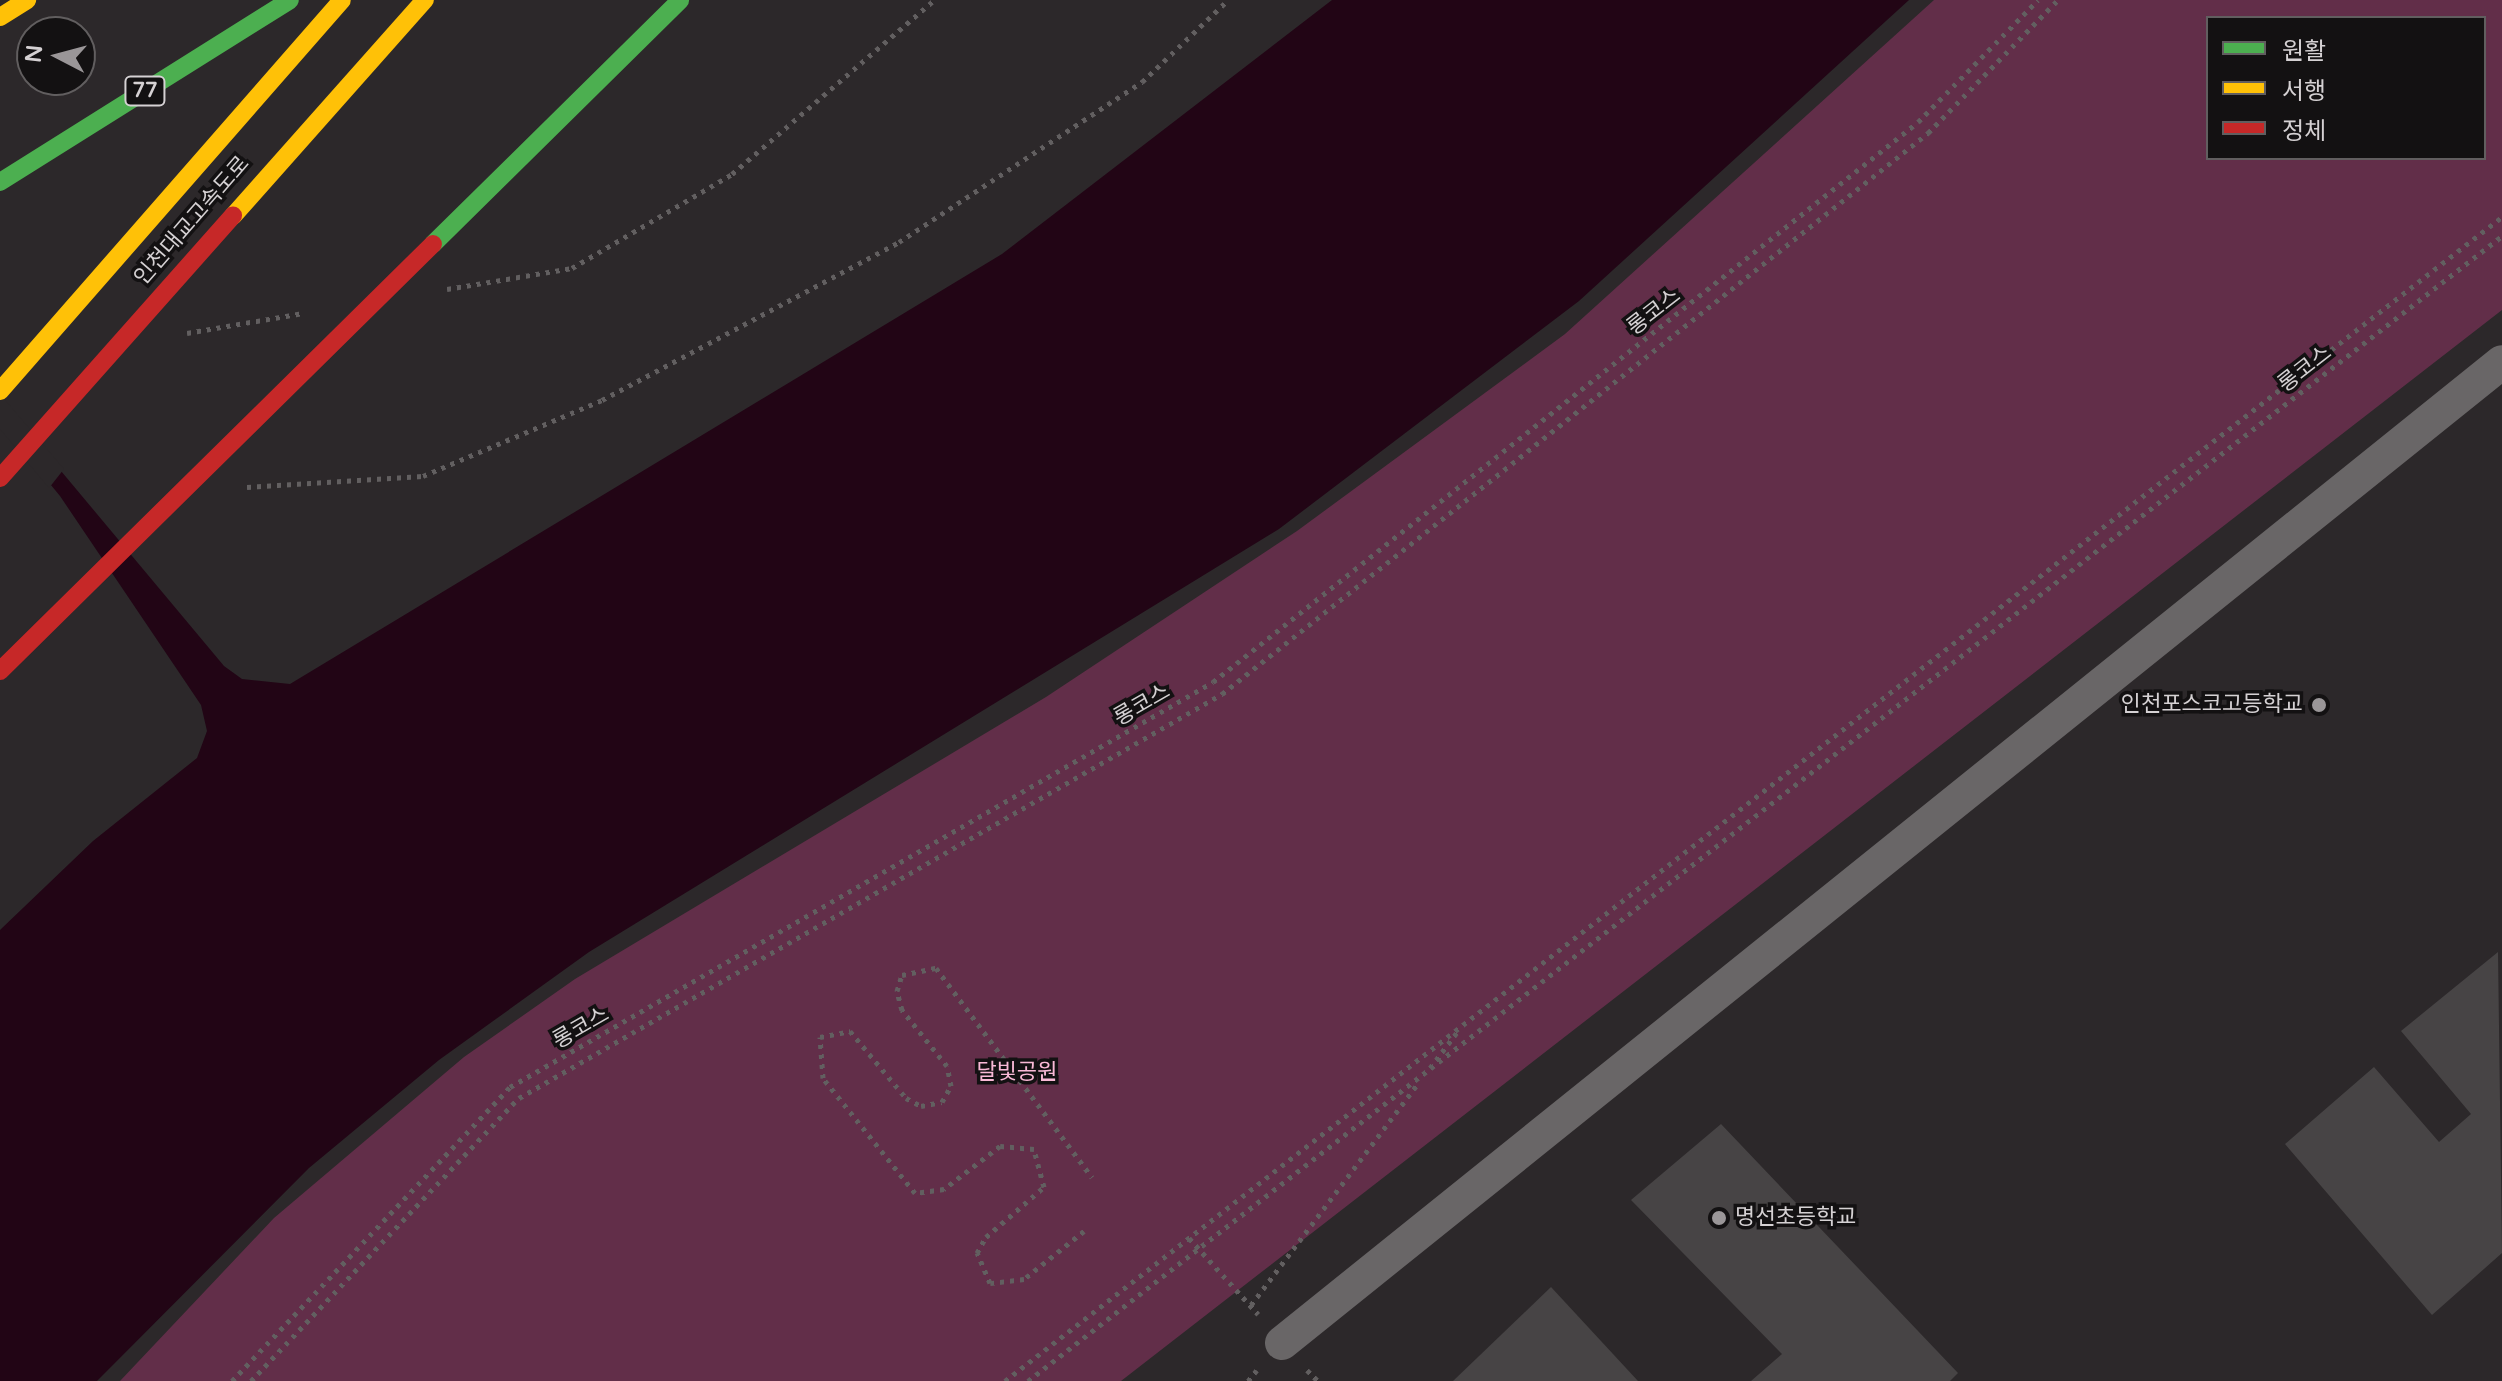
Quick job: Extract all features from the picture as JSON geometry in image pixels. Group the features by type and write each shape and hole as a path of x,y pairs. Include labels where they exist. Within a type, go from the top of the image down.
{"main road":[{"path":"0,17 27,0"},
{"name":"77","path":"0,182 290,0"},
{"name":"인천대교고속도로","path":"0,391 342,0"},
{"name":"인천대교고속도로","path":"0,478 425,0"},
{"path":"0,671 680,0"}],"street":[{"path":"1282,1343 2502,362"}],"path":[{"path":"234,487 423,476 602,400 899,242 1142,82 1228,0"},
{"name":"롱코스","path":"232,1381 510,1087 1213,682 1918,122 2038,0"},
{"path":"251,1381 519,1098 1222,694 1928,133 2058,0"},
{"path":"1005,1381 2502,217"},
{"name":"롱코스","path":"1028,1381 2502,236"},
{"path":"1084,1231 1024,1279 990,1283 977,1253 986,1237 1044,1187 1034,1149 1000,1146 944,1189 915,1193 823,1078 820,1037 850,1031 906,1098 921,1106 942,1102 951,1086 947,1066 902,1010 897,991 902,975 936,968 1092,1177"},
{"path":"1189,1238 1251,1305 1462,1026"}],"green space":[{"name":"달빛공원","path":"1934,0 2502,0 2502,310 1121,1381 120,1381 274,1218 464,1057 575,979 1046,697 1297,531 1565,334"}],"shaded area":[{"path":"1332,0 1909,0 1579,301 1279,529 589,952 439,1060 309,1168 97,1381 0,1381 0,930 93,841 197,758 207,731 201,705 60,496 0,423 0,398 224,666 242,679 290,684 1002,254"}],"pier":[{"path":"0,394 64,469 49,488 0,429"}],"building":[{"path":"2498,952 2502,1253 2432,1315 2285,1144 2374,1067 2439,1142 2471,1114 2401,1031"},
{"path":"1721,1124 1958,1373 1950,1381 1751,1381 1782,1354 1631,1200"},
{"path":"1551,1287 1638,1381 1453,1381"}],"traffic: fast":[{"path":"0,182 290,0"},
{"path":"433,244 680,0"}],"traffic: slow":[{"path":"0,17 27,0"},
{"path":"0,391 342,0"},
{"path":"233,216 425,0"}],"traffic: jam":[{"path":"0,478 233,216"},
{"path":"0,671 433,244"}],"place":[{"name":"인천포스코고등학교","path":"2319,705"},
{"name":"명선초등학교","path":"1719,1218"}]}
